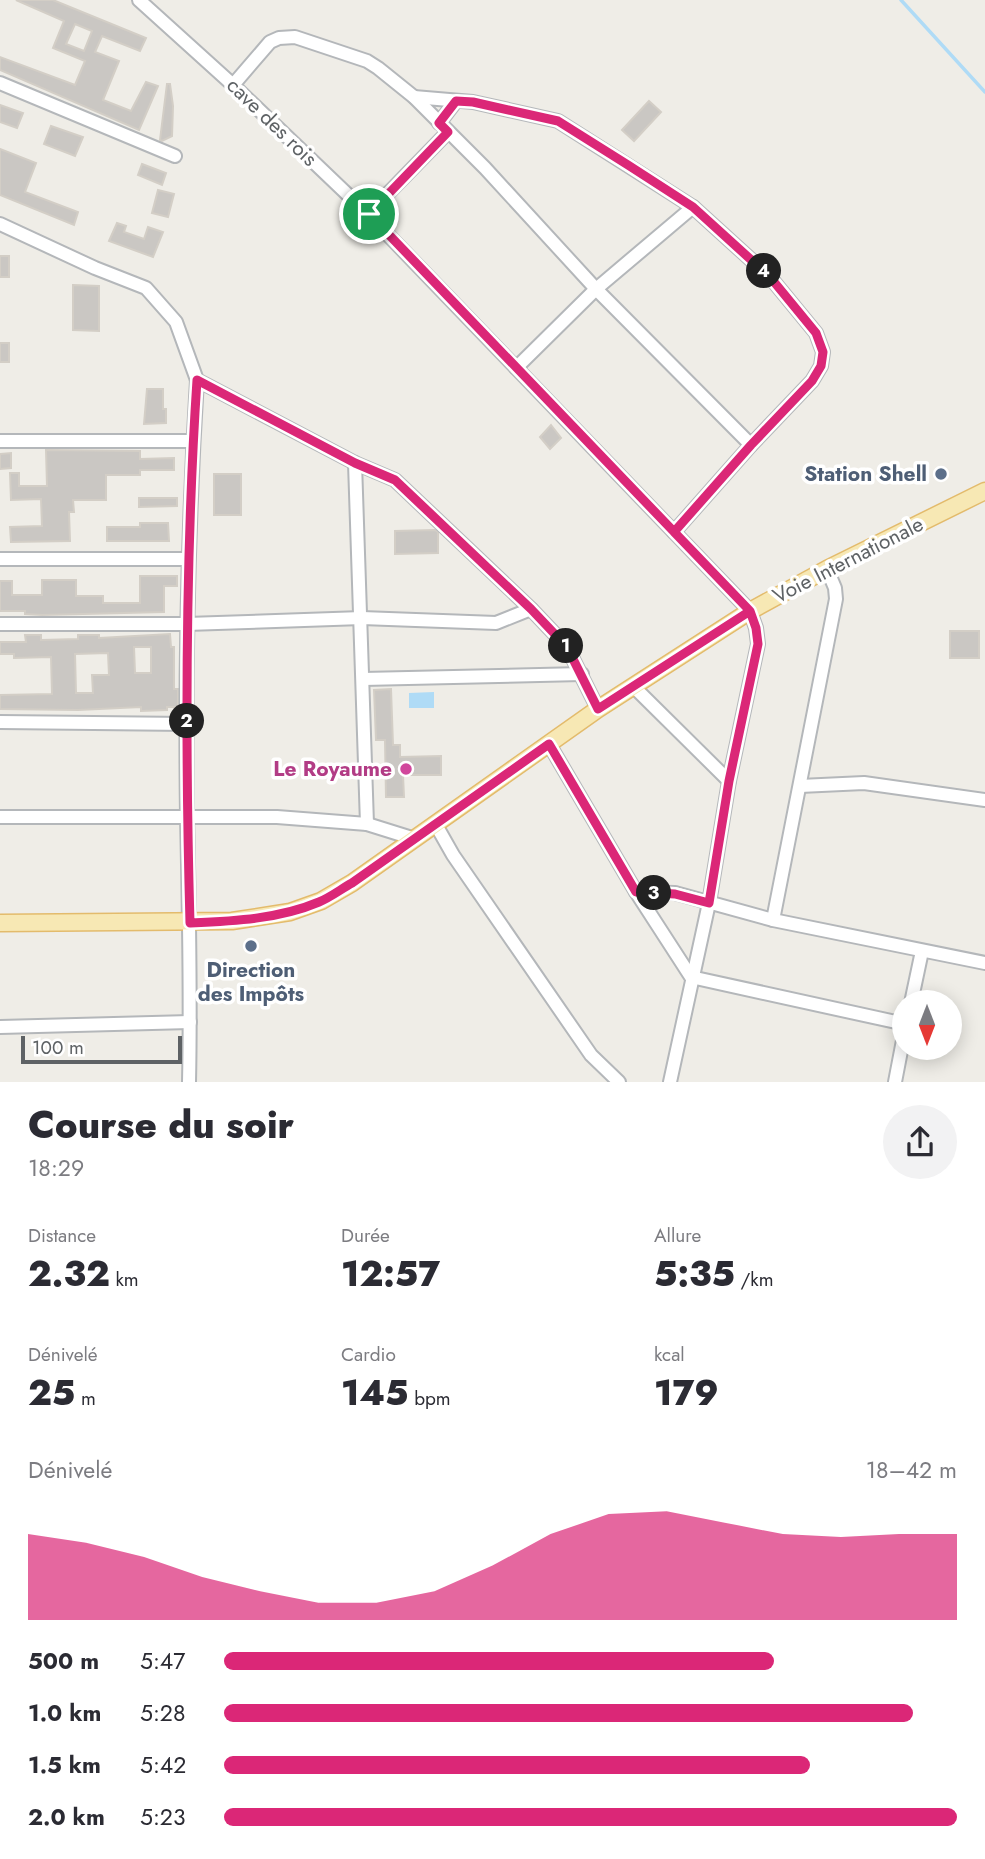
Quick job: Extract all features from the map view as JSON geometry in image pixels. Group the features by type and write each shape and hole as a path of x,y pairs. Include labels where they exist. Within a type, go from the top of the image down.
{"main road":[{"name":"Voie Internationale","path":"0,923 232,921 290,912 321,901 436,825 633,685 750,611 827,569 985,491"}],"street":[{"path":"126,0 142,3"},
{"name":"cave des rois","path":"142,3 369,214 750,611"},
{"path":"233,85 270,43 279,37 295,37 366,61 378,68 414,97 485,168 596,289 751,445"},
{"path":"0,83 175,156"},
{"path":"414,97 473,102 558,121 693,207 770,277 816,333 823,352 821,366 812,381 674,532"},
{"path":"369,214 444,127 456,101"},
{"path":"516,368 596,289 693,207"},
{"path":"0,224 95,268 146,288 176,322 197,380 187,624 189,1082"},
{"path":"197,380 355,463 395,480 531,609 567,647 598,709"},
{"path":"0,441 193,441"},
{"path":"355,463 367,824"},
{"path":"0,559 188,559"},
{"path":"773,920 836,599 835,588 827,569"},
{"path":"0,624 187,624 362,618 496,623 531,609"},
{"path":"670,1082 709,903 729,781 758,644 750,611"},
{"path":"363,679 582,674"},
{"path":"633,685 729,781"},
{"path":"0,722 187,724"},
{"path":"549,744 636,892 691,976 892,1021"},
{"path":"800,786 864,783 985,800"},
{"path":"0,817 277,817 367,824 415,839"},
{"path":"436,825 453,855 591,1055 619,1082"},
{"path":"636,892 675,894 773,920 985,963"},
{"path":"914,990 922,951"},
{"path":"0,1027 190,1022"},
{"path":"895,1082 899,1060"}],"water":[{"path":"434,692 434,708 409,708 409,693"}],"building":[{"path":"16,0 53,0 146,38 140,51 102,36 95,52 119,61 103,100 131,111 146,82 158,86 139,130 0,70 0,57 75,85 85,61 53,48 64,21","holes":["75,24 92,31 84,51 66,44"]},
{"path":"167,84 170,84 173,106 172,136 162,141 160,140"},
{"path":"649,101 661,112 634,141 622,130"},
{"path":"0,105 23,113 17,128 0,122"},
{"path":"51,126 83,137 75,156 44,144"},
{"path":"0,149 36,163 25,192 78,212 74,225 0,195"},
{"path":"142,164 166,173 162,185 138,175"},
{"path":"158,190 174,194 168,217 152,213"},
{"path":"117,223 126,226 124,232 144,239 148,227 163,232 153,257 109,241"},
{"path":"0,256 9,256 9,277 0,277"},
{"path":"73,285 99,286 99,331 73,330"},
{"path":"0,343 9,343 9,362 0,362"},
{"path":"147,389 163,389 166,423 144,424"},
{"path":"551,425 561,438 550,449 540,437"},
{"path":"46,450 140,451 140,459 174,458 174,470 140,470 140,475 106,475 106,500 73,500 74,512 69,512 70,541 11,542 10,527 42,526 41,499 11,500 10,473 19,473 19,486 47,486"},
{"path":"11,453 11,468 0,469 0,454"},
{"path":"214,474 241,474 241,515 214,515"},
{"path":"139,498 177,498 177,506 139,507"},
{"path":"140,523 168,523 169,541 107,541 107,527 140,527"},
{"path":"395,531 438,532 438,553 395,554"},
{"path":"140,576 177,576 177,586 164,586 164,612 42,615 25,614 25,611 0,611 0,581 12,581 12,595 42,595 42,580 76,580 76,596 103,596 103,603 140,603"},
{"path":"950,631 979,631 979,658 950,658"},
{"path":"170,634 171,647 174,647 174,689 178,689 178,707 141,711 141,707 78,710 0,709 0,695 52,694 51,657 14,658 14,654 0,654 0,642 26,642 25,635 41,635 41,640 78,639 78,635 99,635 99,638","holes":["134,647 151,647 151,673 135,673","108,653 109,675 92,675 93,693 76,693 75,654"]},
{"path":"391,689 393,745 400,745 400,757 441,756 441,775 403,775 404,797 386,797 385,740 376,740 374,690"}],"waterway":[{"path":"901,0 985,92"}],"place":[{"name":"Station Shell","path":"941,474"},
{"name":"Le Royaume","path":"406,769"},
{"name":"Direction des Impôts","path":"251,946"}],"route":[{"path":"369,214 448,132 439,123 456,101 464,100 558,121 693,207 770,277 816,333 823,352 821,366 812,381 674,532 712,572 750,611 758,644 729,781 709,903 675,894 636,892 549,744 352,883 321,901 290,912 232,921 190,923 187,624 197,380 355,463 395,480 531,609 567,647 598,709 750,611 674,532 369,214"}]}
